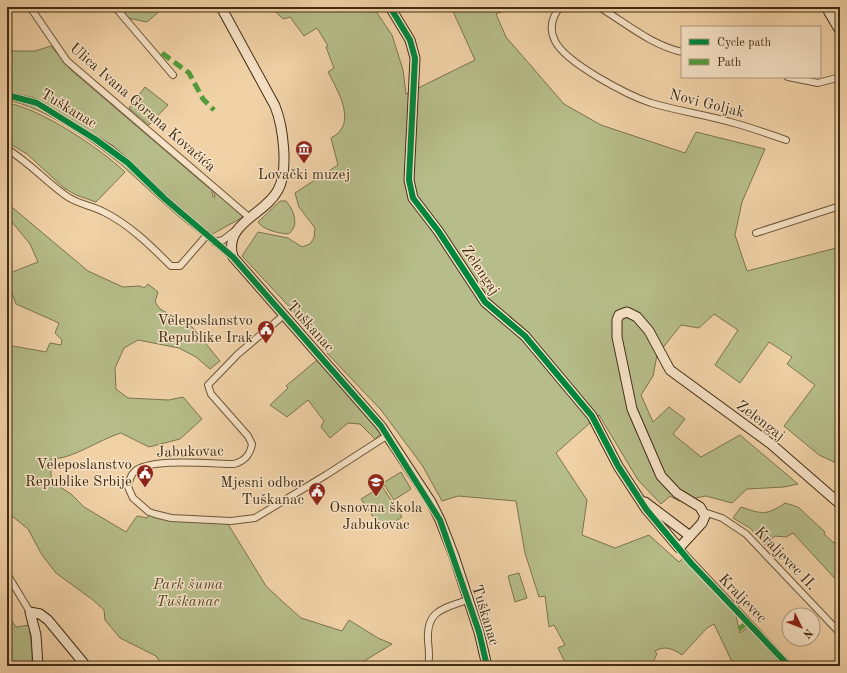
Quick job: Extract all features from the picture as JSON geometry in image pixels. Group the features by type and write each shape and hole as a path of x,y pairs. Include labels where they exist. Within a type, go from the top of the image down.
{"street":[{"name":"Ulica Ivana Gorana Kovačića","path":"30,7 67,61 250,218"},
{"path":"114,7 173,75"},
{"path":"215,242 223,240 239,228 271,199 280,186 283,169 282,133 279,117 266,87 221,7"},
{"name":"Zelengaj","path":"390,7 410,40 415,58 409,180 413,198 439,232 485,302 525,336 592,416 618,466 639,498 679,548"},
{"name":"Novi Goljak","path":"560,7 553,17 552,33 555,42 567,54 603,79 630,94 651,102 735,123 786,140"},
{"path":"599,7 644,37 672,50 681,52"},
{"path":"826,7 840,31"},
{"path":"793,78 818,83 840,77"},
{"name":"Tuškanac","path":"7,95 37,103 111,149 128,163 165,199 233,258 388,435 440,520 487,666"},
{"path":"7,149 25,160 64,195 74,201 105,212 141,236 171,266 180,266 207,235"},
{"path":"756,233 840,206"},
{"path":"233,258 233,239 239,228"},
{"name":"Zelengaj","path":"704,512 700,507 677,493 661,476 637,422 632,409 617,337 617,320 622,313 627,312 637,317 649,331 670,370 771,444 840,504"},
{"name":"Jabukovac","path":"284,315 238,354 208,385 211,394 248,436 252,444 247,457 242,462 234,464 152,464 139,469 131,477 128,487 129,492 134,498 149,512 171,518 235,521 255,518 388,435"},
{"path":"639,498 690,536"},
{"path":"679,548 705,519 704,512"},
{"name":"Kraljevec II.","path":"704,512 722,518 746,534 840,633"},
{"name":"Kraljevec","path":"679,548 789,666"},
{"path":"7,574 30,612 36,635 38,666"},
{"path":"428,666 428,634 432,618 437,611 467,600"},
{"path":"30,612 40,614 48,620 86,666"}],"green space":[{"path":"119,7 164,7 147,22 128,18"},
{"path":"271,7 373,7 392,35 403,70 406,94 475,60 451,7 513,7 496,14 506,37 564,104 601,125 685,153 696,132 765,149 742,202 735,235 747,271 840,247 840,459 836,463 819,455 784,426 815,385 787,364 792,357 769,342 740,383 715,365 738,330 714,314 699,328 681,325 657,355 653,376 641,395 653,422 669,407 685,419 673,434 701,457 740,435 798,484 784,487 747,489 732,503 706,496 679,501 670,496 661,504 638,480 599,415 556,453 587,500 582,535 615,548 649,535 679,562 683,558 735,611 740,633 748,627 783,666 734,666 714,624 707,628 682,655 669,648 662,648 655,651 657,654 651,666 563,666 566,664 558,648 565,645 554,625 549,627 545,596 539,597 525,553 516,501 458,496 442,501 422,465 381,410 326,352 311,330 242,256 258,232 288,238 302,247 310,244 314,238 315,228 299,207 295,193 338,165 331,138 339,132 344,124 345,116 340,97 328,72 334,68 326,47 328,46 317,28 304,36 290,17 283,19"},
{"path":"51,46 71,70 210,189 211,187 213,197 215,197 213,189 243,217 211,235 171,201 120,152 35,98 7,92 7,51 35,51"},
{"path":"145,87 168,105 149,125 129,108"},
{"path":"7,97 37,106 108,151 201,233 186,223 118,162 93,143 66,125 36,110 7,100"},
{"path":"7,103 21,106 53,121 86,141 125,172 96,202 76,195 64,188 27,154 7,142"},
{"path":"280,201 286,201 294,218 294,227 288,234 267,229 258,222"},
{"name":"Park šuma Tuškanac","path":"7,203 88,271 123,287 140,286 144,288 148,284 158,292 155,302 160,309 192,327 220,361 210,369 196,357 179,348 138,340 124,348 115,368 116,389 128,398 169,400 183,397 202,419 180,439 149,447 121,433 77,453 51,459 51,477 57,485 71,494 84,507 126,532 137,516 147,518 149,515 223,522 228,524 266,586 301,618 342,631 349,620 378,638 392,644 356,666 163,666 156,656 120,638 105,620 104,610 93,600 56,573 42,555 28,529 7,512 7,345 46,352 50,343 61,345 62,340 55,333 59,323 16,304 12,293 7,290 7,271 10,273 38,262 30,244 7,216"},
{"path":"317,360 381,434 375,439 360,424 348,423 330,438 321,427 324,421 308,400 287,417 270,405 288,388 286,386"},
{"path":"401,472 411,489 394,500 383,483"},
{"path":"382,486 402,517 382,530 361,499"},
{"path":"785,503 798,507 825,532 824,534 834,543 837,542 840,544 840,584 793,533 786,537 775,536 765,545 750,528 733,518 741,507 759,512 768,512"},
{"path":"519,573 527,598 515,602 508,576"},
{"path":"7,614 16,627 29,625 32,666 7,666"}],"marked path":[{"path":"162,53 189,73 203,99 214,110"},
{"path":"739,629 748,622"}],"cycle path":[{"path":"390,7 410,40 415,58 409,180 413,198 439,232 485,302 525,336 592,416 618,466 646,509 691,563 789,666"},
{"path":"7,95 37,103 95,139 128,163 165,199 233,257 381,426 440,520 479,632 487,666"}],"place":[{"name":"Lovački muzej","path":"304,164"},
{"name":"Veleposlanstvo Republike Irak","path":"266,344"},
{"name":"Veleposlanstvo Republike Srbije","path":"145,488"},
{"name":"Osnovna škola Jabukovac","path":"376,497"},
{"name":"Mjesni odbor Tuškanac","path":"317,506"}]}
